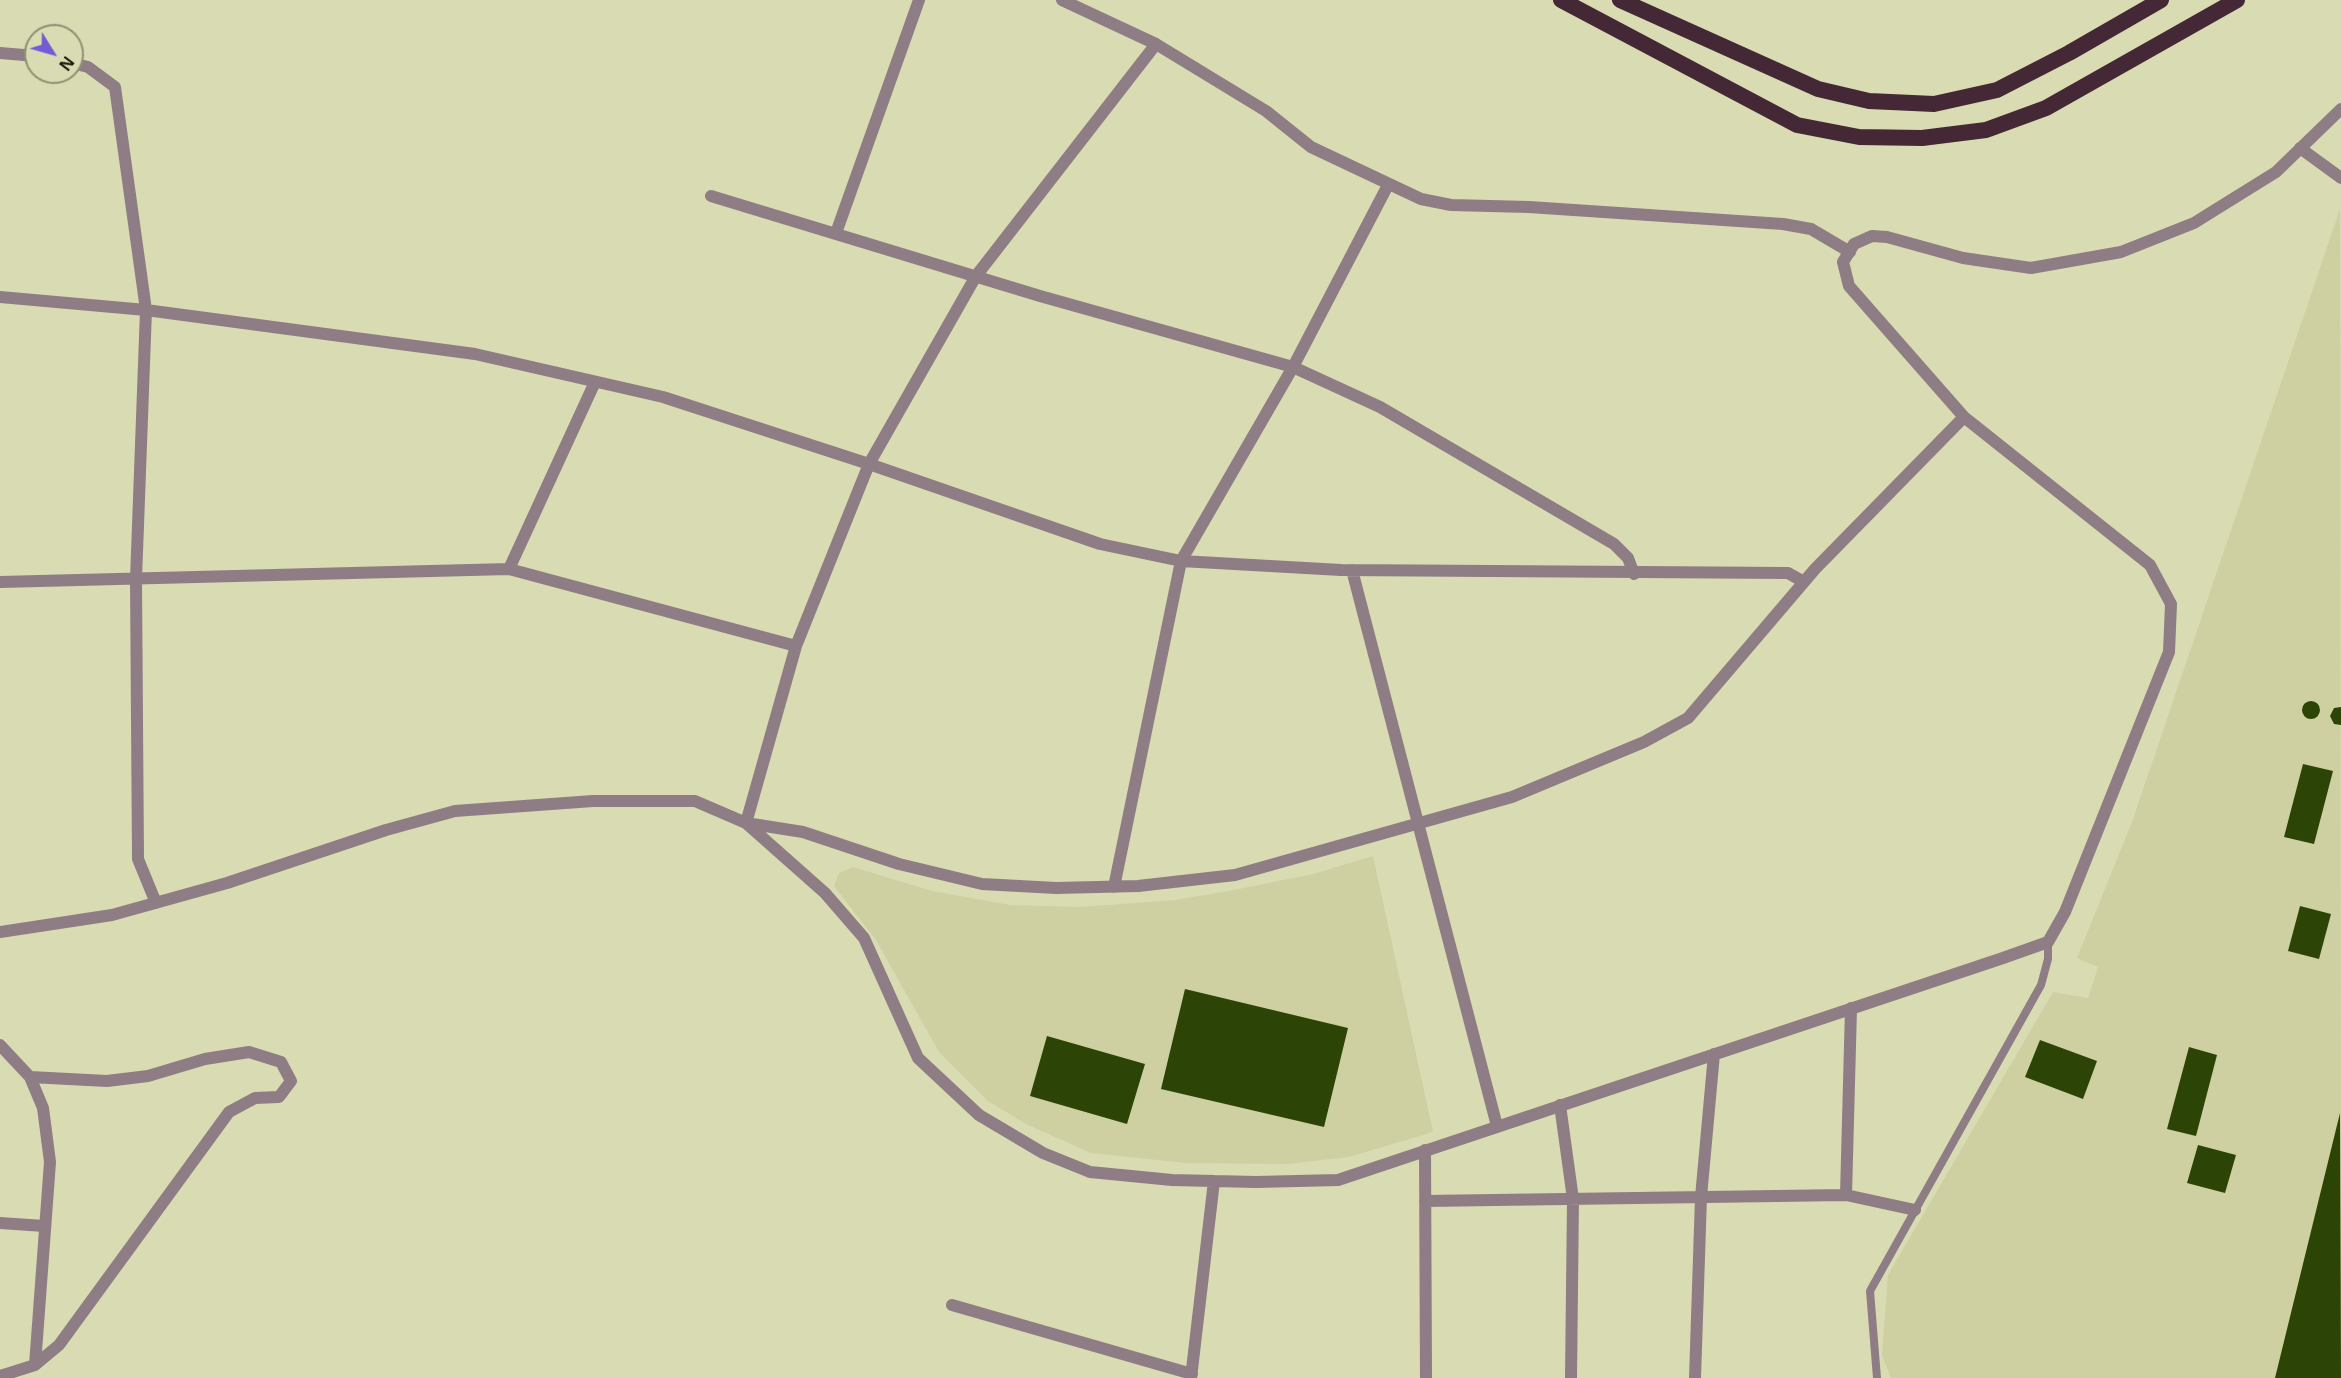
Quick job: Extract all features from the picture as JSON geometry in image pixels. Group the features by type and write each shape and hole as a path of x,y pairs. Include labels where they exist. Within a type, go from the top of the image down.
{"highway":[{"path":"1561,0 1797,125 1859,137 1922,138 1986,130 2046,108 2237,0"},
{"path":"1620,0 1818,89 1869,100 1934,104 1997,90 2070,53 2161,0"}],"street":[{"path":"836,233 919,0"},
{"path":"1062,0 1156,44 1266,111 1311,147 1421,199 1451,205 1529,207 1783,224 1811,229 1850,252"},
{"path":"746,823 796,646 869,464 976,276 1156,44"},
{"path":"0,53 24,55"},
{"path":"84,66 115,87 146,310 136,579 138,859 156,903"},
{"path":"746,823 825,893 864,938 918,1058 979,1115 1043,1153 1090,1172 1172,1180 1338,1180 2048,942 2065,912 2169,652 2171,604 2150,565 1964,417 1849,286 1843,262 1854,244 1872,236 1887,237 1963,258 2031,268 2121,252 2194,223 2276,172 2341,110"},
{"path":"2300,148 2341,178"},
{"path":"1114,887 1181,561 1293,367 1388,185"},
{"path":"711,196 976,276 1293,367 1380,407 1614,544 1628,558 1634,574"},
{"path":"0,297 146,310 475,354 663,398 869,464 1100,544 1181,561 1352,570 1634,574 1788,573 1804,582"},
{"path":"509,569 595,382"},
{"path":"0,932 112,915 455,811 593,801 695,801 746,823 803,832 899,864 982,884 1056,888 1114,887 1235,875 1512,797 1644,742 1688,718 1804,582 1964,417"},
{"path":"0,582 509,569 796,646"},
{"path":"1352,570 1497,1126"},
{"path":"1846,1195 1851,1008"},
{"path":"0,1045 30,1077 42,1108 50,1162 35,1365"},
{"path":"0,1376 35,1365 59,1345 230,1112 255,1098 279,1097 291,1081 281,1062 249,1052 205,1059 148,1076 107,1081 30,1077"},
{"path":"1695,1378 1701,1197 1714,1054"},
{"path":"1560,1105 1573,1199 1570,1378"},
{"path":"1425,1150 1426,1378"},
{"path":"952,1305 1191,1376 1214,1181"},
{"path":"1425,1201 1846,1195 1915,1210"},
{"path":"0,1223 44,1226"}],"lane":[{"path":"1877,1378 1870,1291 2041,985 2048,959 2048,942"}],"shaded area":[{"path":"2340,209 2341,1378 1891,1378 1882,1356 1888,1275 2053,992 2088,998 2098,967 2077,958 2132,822"},
{"path":"1373,856 1433,1132 1349,1157 1287,1164 1186,1163 1091,1153 1026,1124 988,1101 939,1052 876,940 834,886 839,873 853,867 932,891 1010,905 1081,907 1175,900 1229,891 1313,874"}],"building":[{"path":"2307,701 2315,701 2320,706 2318,717 2307,719 2302,714 2302,706"},
{"path":"2341,707 2341,725 2334,724 2330,716 2334,708"},
{"path":"2303,764 2333,771 2314,844 2284,837"},
{"path":"2300,906 2331,914 2319,959 2288,951"},
{"path":"1185,989 1348,1028 1324,1127 1161,1089"},
{"path":"1047,1036 1145,1064 1127,1124 1030,1096"},
{"path":"2040,1040 2097,1061 2083,1099 2025,1077"},
{"path":"2189,1047 2217,1055 2196,1136 2167,1129"},
{"path":"2340,1113 2341,1378 2275,1378"},
{"path":"2198,1145 2236,1155 2225,1193 2187,1183"}]}
